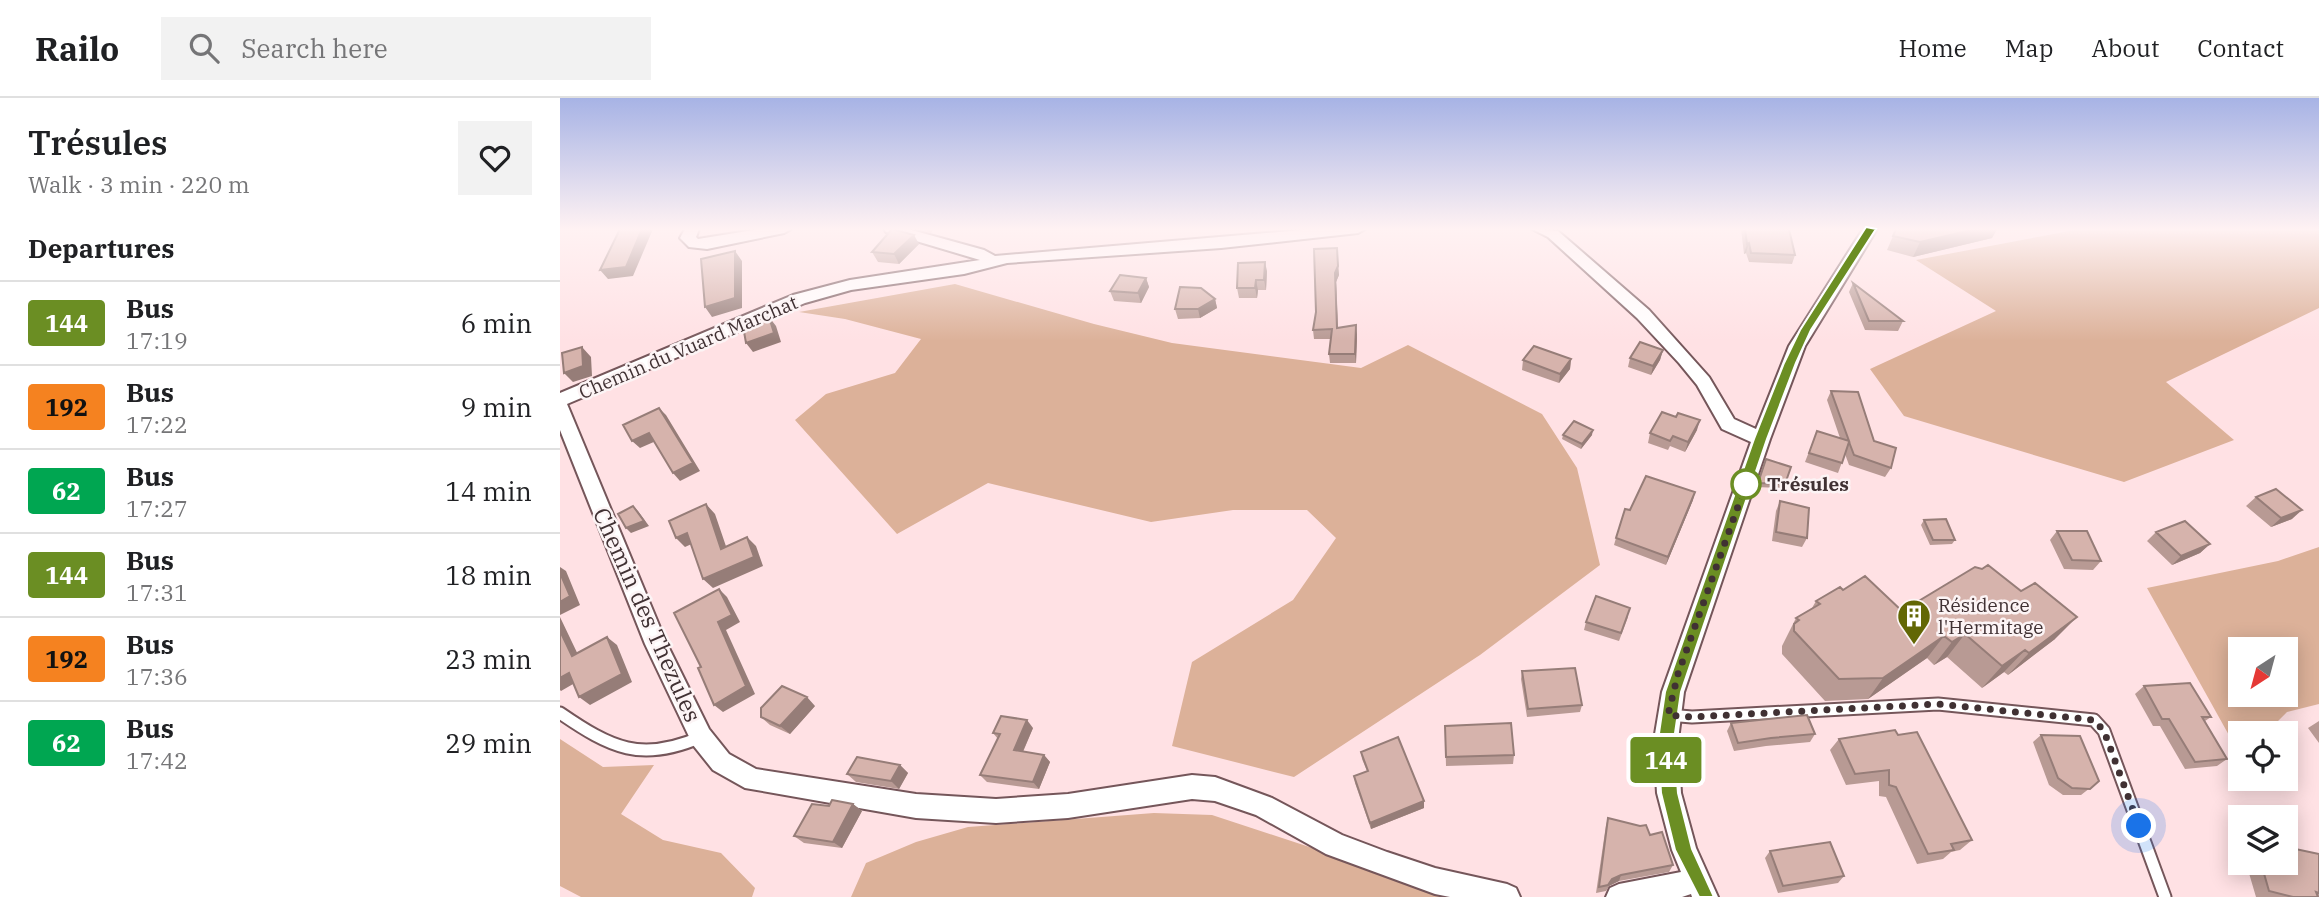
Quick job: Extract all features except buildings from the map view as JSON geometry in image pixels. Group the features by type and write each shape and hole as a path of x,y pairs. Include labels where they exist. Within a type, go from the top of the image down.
{"street":[{"name":"Chemin du Vuard Marchat","path":"560,400 637,370 799,299 850,285 973,266"},
{"path":"1589,266 1643,314 1694,370 1728,424 1760,439"},
{"path":"1619,897 1666,889 1701,888 1684,850 1669,793 1666,766 1668,715 1678,674 1760,439 1806,330 1846,266"},
{"name":"Chemin des Thezules","path":"560,408 656,644 701,737 722,762 753,780 916,806 996,811 1068,806 1192,787 1215,789 1264,806 1335,845 1387,865 1435,881 1507,897"}],"lane":[{"path":"1668,715 1692,717 1938,704 2094,720 2104,731 2165,897"},
{"path":"560,713 616,747 632,753 657,752 683,746 701,737"}],"shaded area":[{"path":"1926,266 2319,266 2319,308 2166,382 2234,440 2124,482 1904,416 1870,369 1996,311"},
{"path":"955,284 1094,324 1172,343 1361,368 1408,345 1542,414 1577,468 1600,565 1480,655 1294,777 1172,746 1192,662 1293,600 1336,538 1307,510 1233,510 1151,522 988,483 897,534 795,420 826,394 895,373 921,339 845,319 799,312"},
{"path":"2319,547 2319,704 2287,712 2278,721 2228,721 2228,733 2147,588 2278,561"},
{"path":"560,739 603,767 654,765 621,814 663,840 721,853 755,888 752,897 581,897 560,886"},
{"path":"1154,813 1212,815 1461,897 851,897 866,863 916,842 968,827"}],"bus line":[{"name":"144","path":"1705,897 1684,850 1669,793 1666,740 1673,692 1760,439 1790,363 1806,330 1848,266"}],"place":[{"name":"Trésules","path":"1746,484"},
{"name":"Résidence l'Hermitage","path":"1914,646"}],"route":[{"path":"1746,484 1678,674 1668,715 1692,717 1938,704 2094,720 2104,731 2139,826"}]}
